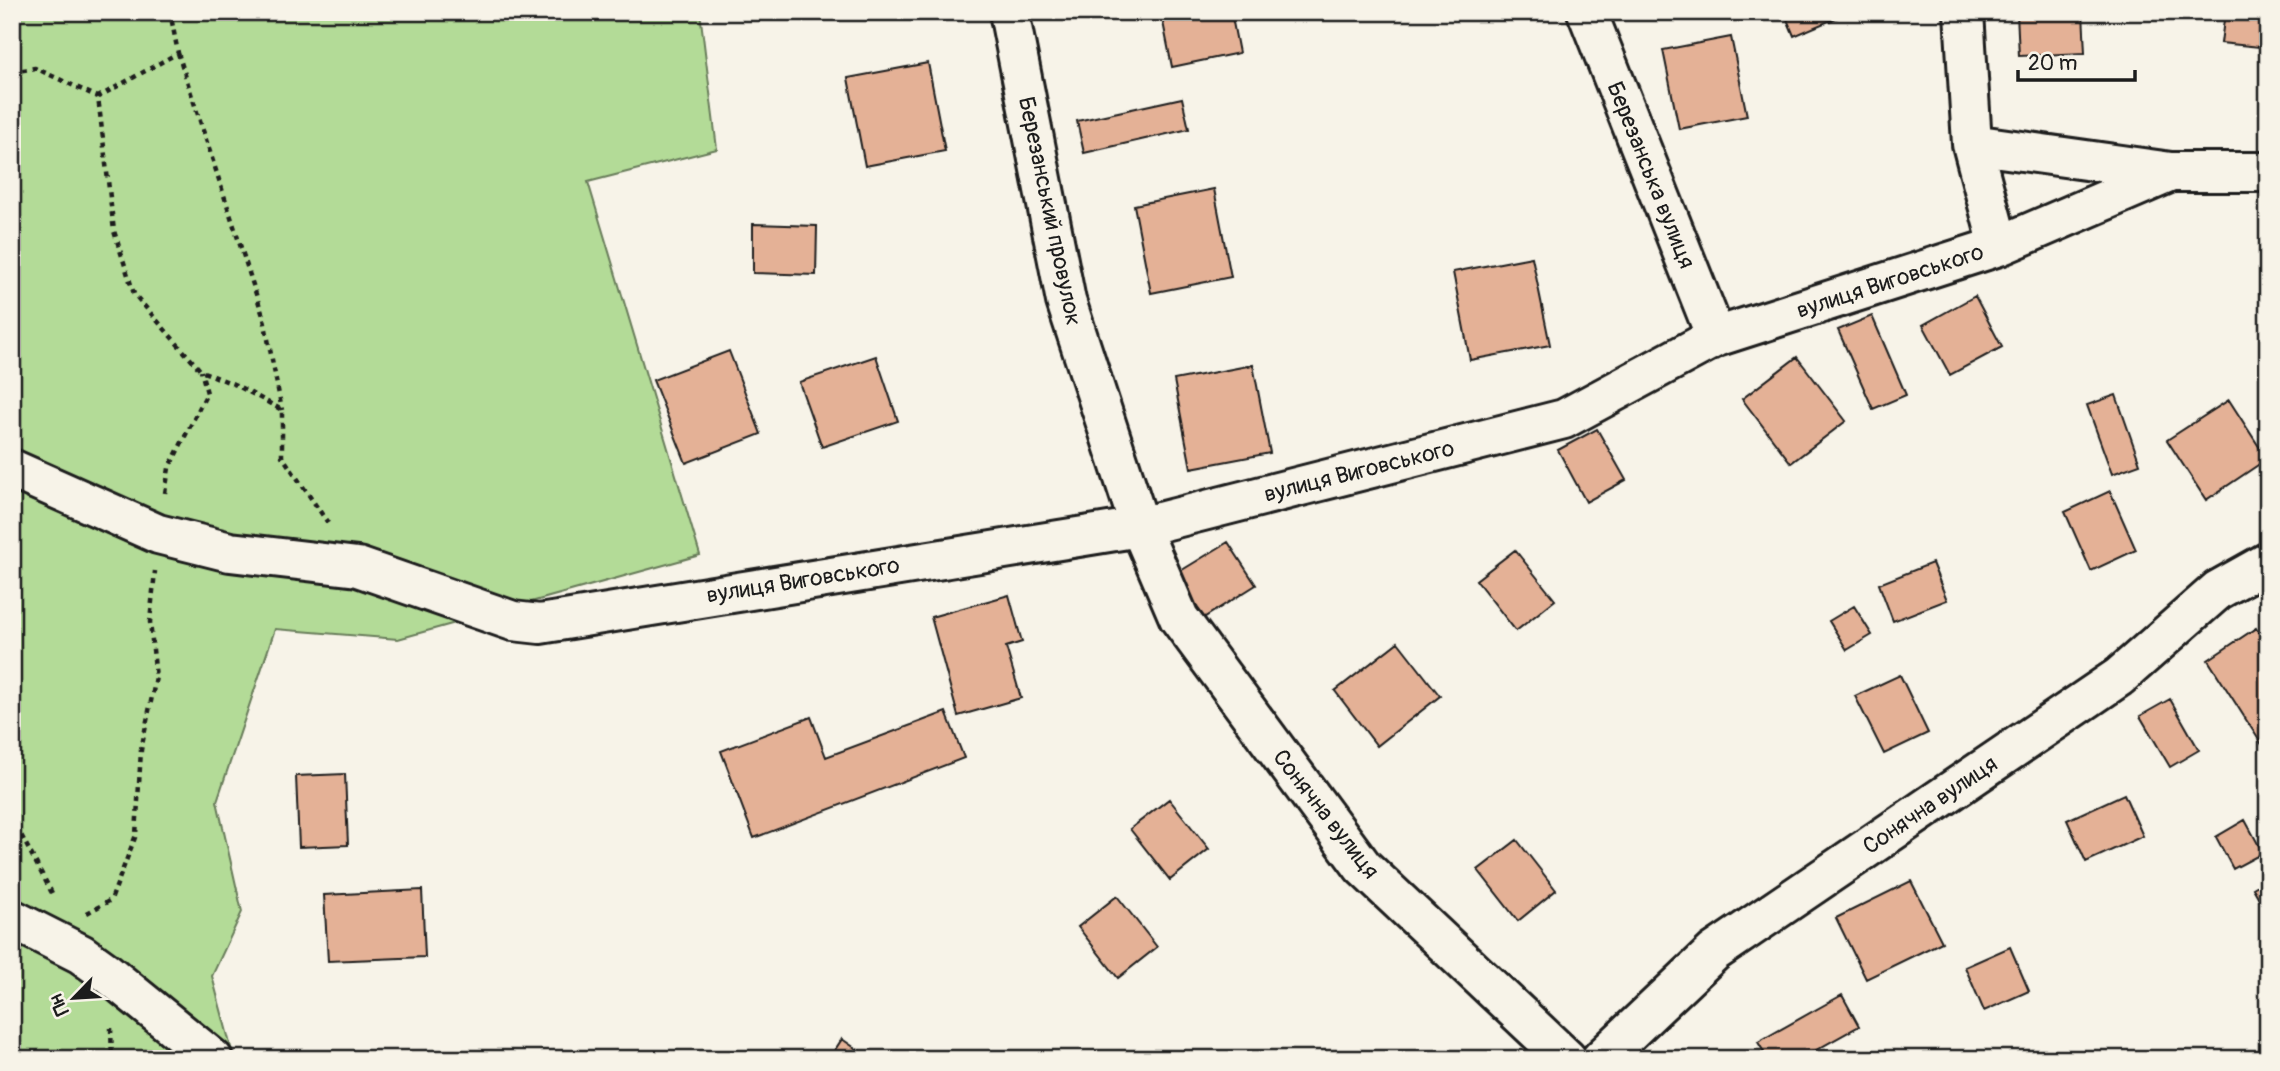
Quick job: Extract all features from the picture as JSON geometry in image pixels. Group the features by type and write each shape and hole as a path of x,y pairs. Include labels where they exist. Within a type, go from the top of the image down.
{"street":[{"name":"Березанський провулок","path":"1009,12 1066,301 1140,527"},
{"name":"Березанська вулиця","path":"1587,12 1716,337"},
{"path":"1964,12 1972,144 1998,246"},
{"path":"1972,144 2171,172"},
{"name":"вулиця Виговського","path":"12,469 158,534 230,552 358,568 513,621 540,624 1140,527 1564,419 1716,337 1998,246 2171,172 2268,172"},
{"name":"Сонячна вулиця","path":"1140,527 1179,618 1363,866 1567,1059"},
{"name":"Сонячна вулиця","path":"1601,1059 1714,952 2119,677 2218,590 2268,562"},
{"path":"12,919 81,954 213,1059"}],"path":[{"path":"167,12 173,22 178,53 264,319 282,410 282,456 358,568"},
{"path":"98,97 178,53"},
{"path":"12,72 35,68 98,97"},
{"path":"81,916 111,900 136,835 141,750 156,677 150,622 158,534 169,468 207,393 201,371 134,294 114,231 98,97"},
{"path":"201,371 236,385 282,410"}],"green space":[{"path":"12,12 700,12 717,149 588,182 700,555 398,639 275,629 217,801 242,912 212,976 234,1059 12,1059"}],"building":[{"path":"1161,12 1231,12 1239,53 1172,67"},
{"path":"1784,12 1850,12 1794,36"},
{"path":"2017,12 2083,12 2085,53 2019,56"},
{"path":"2225,12 2263,12 2259,47 2221,43"},
{"path":"1731,37 1747,116 1679,129 1663,50"},
{"path":"928,63 945,151 865,166 848,78"},
{"path":"1182,98 1189,129 1084,153 1077,121"},
{"path":"1214,189 1231,277 1151,293 1134,205"},
{"path":"753,224 817,226 816,275 753,273"},
{"path":"1532,257 1550,345 1470,360 1453,272"},
{"path":"1975,296 2002,347 1950,375 1923,325"},
{"path":"1872,316 1906,395 1873,409 1838,330"},
{"path":"729,351 761,434 686,463 653,380"},
{"path":"876,356 898,421 822,447 799,382"},
{"path":"1797,357 1846,421 1791,463 1742,399"},
{"path":"1253,365 1270,453 1191,468 1174,380"},
{"path":"2116,395 2140,464 2112,474 2087,405"},
{"path":"2229,400 2267,459 2206,500 2167,440"},
{"path":"1597,429 1626,480 1586,502 1558,450"},
{"path":"2110,491 2136,550 2091,571 2065,512"},
{"path":"1228,542 1256,585 1197,622 1169,578"},
{"path":"1515,550 1555,600 1516,631 1476,580"},
{"path":"1932,563 1947,600 1893,621 1879,584"},
{"path":"1009,595 1022,642 1006,647 1021,698 958,716 931,617"},
{"path":"1854,606 1872,635 1847,650 1829,621"},
{"path":"2256,628 2268,647 2266,751 2208,660"},
{"path":"1398,642 1440,696 1377,746 1335,691"},
{"path":"1900,675 1928,733 1884,754 1855,696"},
{"path":"2170,699 2199,750 2170,767 2140,716"},
{"path":"946,712 964,758 754,838 721,751 811,717 826,757"},
{"path":"345,774 348,845 299,847 296,776"},
{"path":"2124,794 2143,836 2086,862 2067,820"},
{"path":"1169,799 1209,849 1170,880 1130,829"},
{"path":"2245,820 2263,853 2233,869 2216,837"},
{"path":"1517,840 1556,890 1518,921 1478,870"},
{"path":"2268,879 2268,914 2253,888"},
{"path":"1911,881 1942,942 1866,979 1836,918"},
{"path":"422,890 425,957 328,961 324,895"},
{"path":"1117,896 1157,947 1118,978 1078,927"},
{"path":"2010,947 2029,991 1984,1011 1965,967"},
{"path":"1842,995 1859,1026 1800,1059 1768,1059 1758,1042"},
{"path":"842,1039 871,1059 829,1059"}]}
